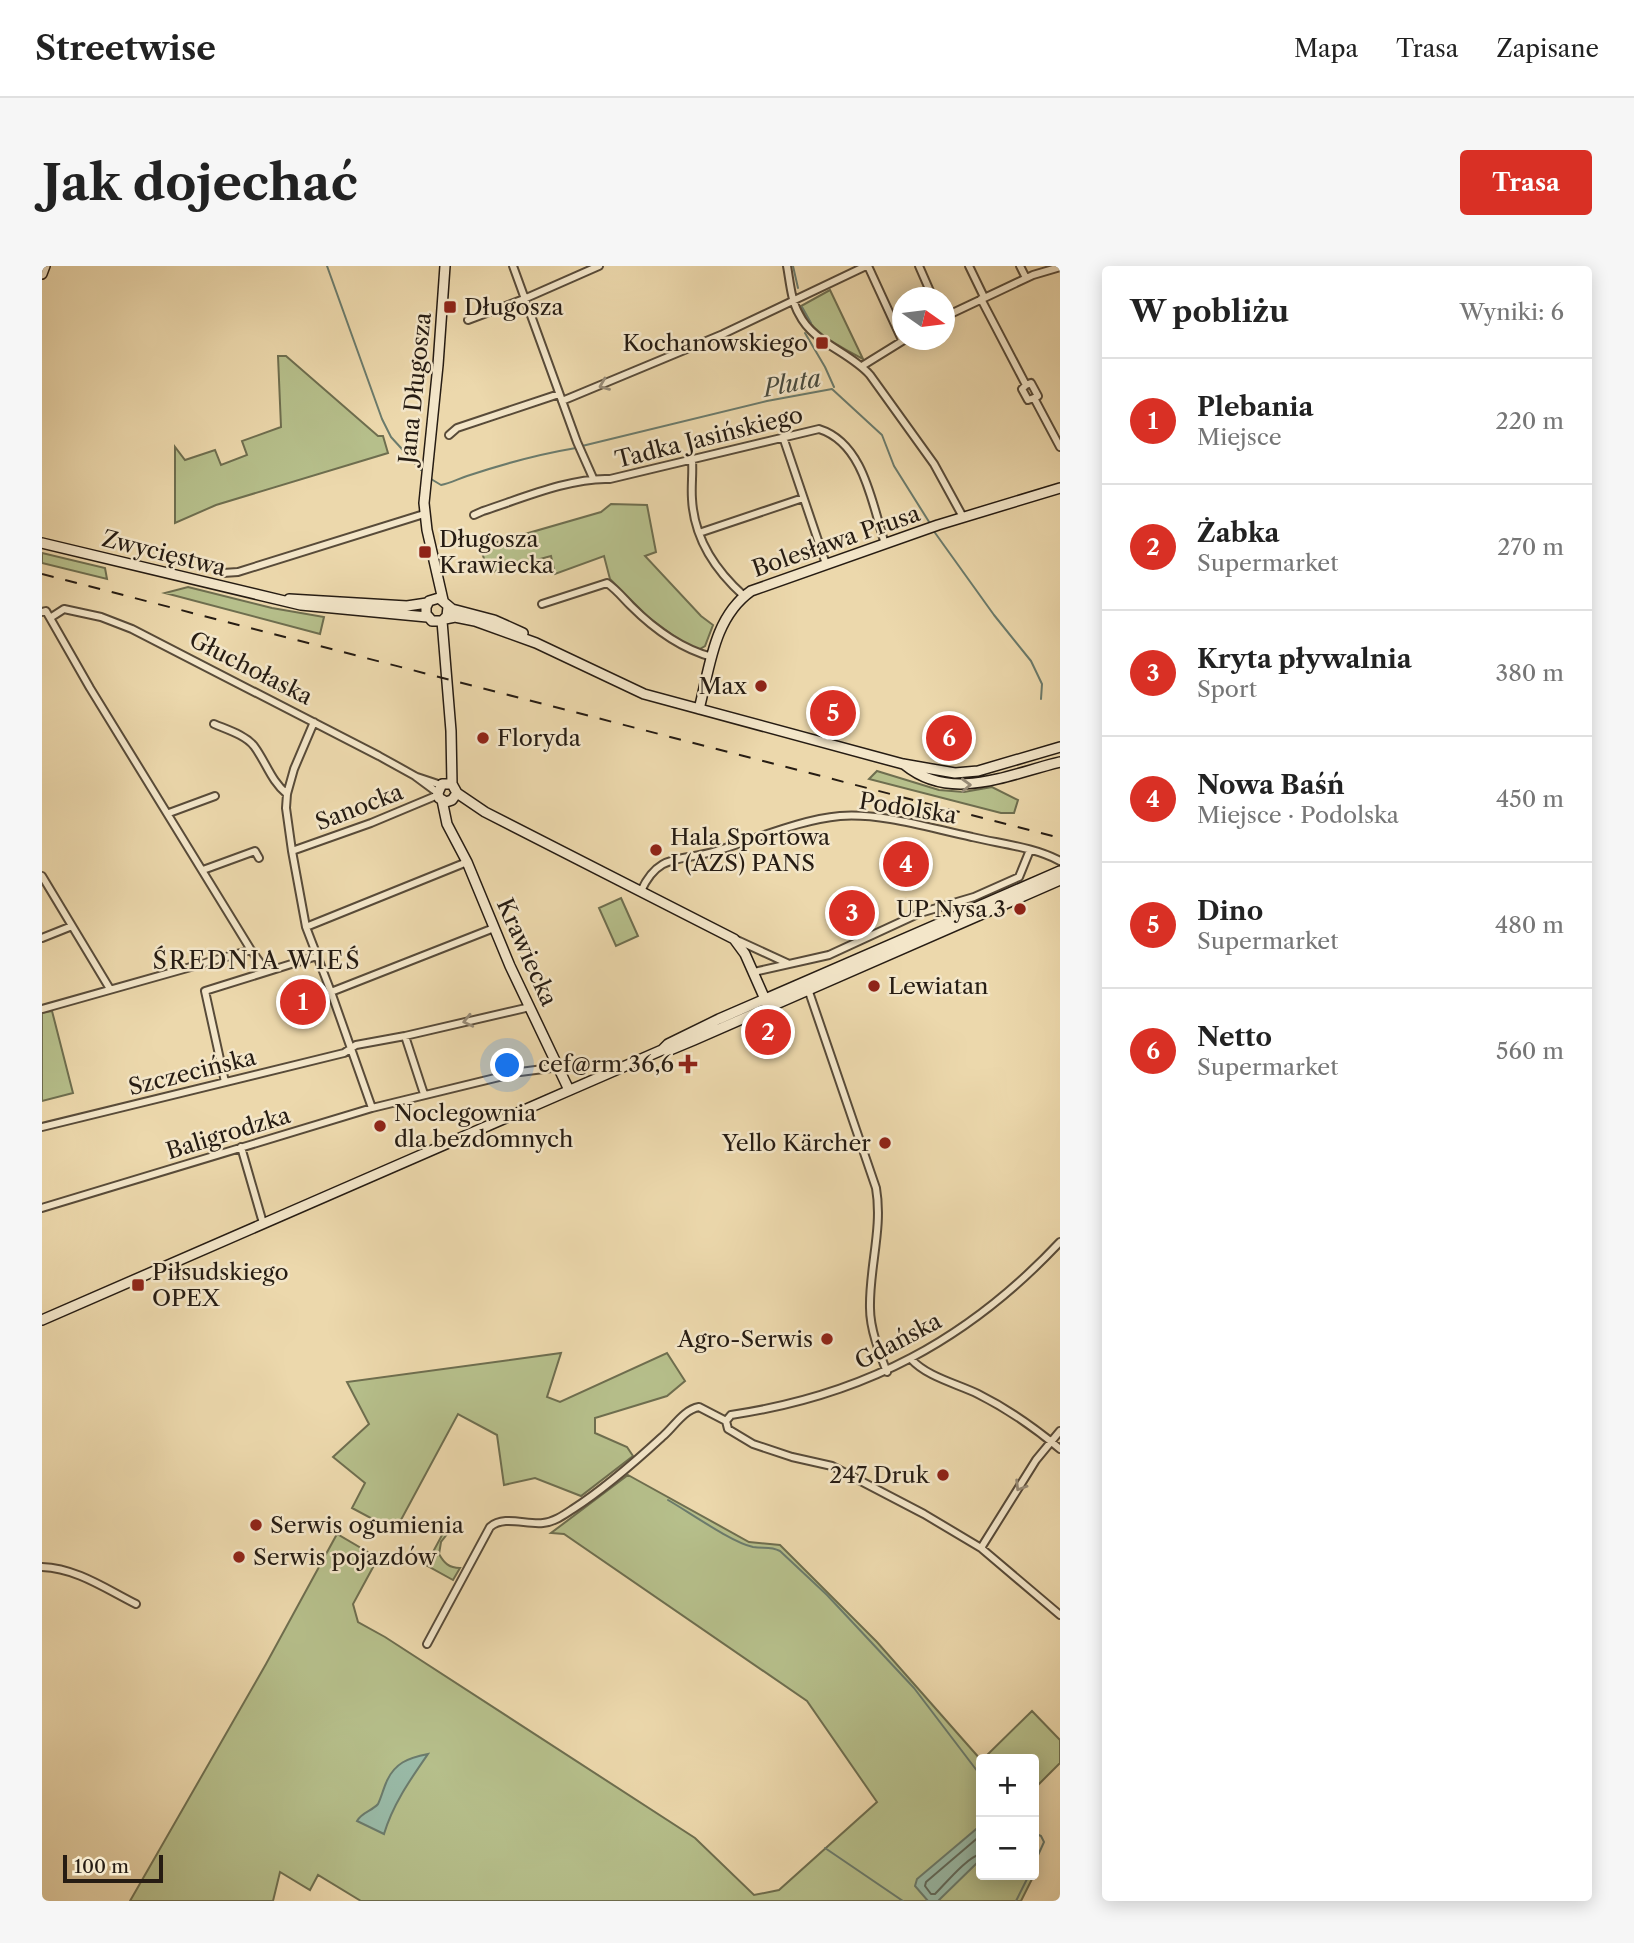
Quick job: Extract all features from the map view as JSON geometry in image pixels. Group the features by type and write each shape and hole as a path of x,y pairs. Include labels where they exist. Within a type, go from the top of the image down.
{"main road":[{"path":"42,274 45,266"},
{"name":"Jana Długosza","path":"424,514 445,266"},
{"name":"Bolesława Prusa","path":"699,709 720,628 732,608 744,596 764,585 938,525 1060,488"},
{"path":"424,514 448,613 443,620 450,749 446,793"},
{"name":"Zwycięstwa","path":"42,542 310,606 427,617"},
{"path":"433,559 432,594 425,610 427,617 432,621 456,617 475,621 536,643"},
{"path":"428,602 436,598 508,625 536,643 645,694 903,764 955,773 978,771 1060,747"},
{"name":"Zwycięstwa","path":"277,599 407,606 428,602"},
{"path":"903,764 914,773 954,785 979,784 1060,762"},
{"name":"Głuchołaska","path":"446,793 734,939"},
{"name":"Krawiecka","path":"446,793 447,824 467,862 494,928 569,1090"},
{"path":"898,946 1060,871"},
{"path":"42,1320 662,1050 670,1050 766,1002 1060,880"},
{"path":"734,939 754,972 766,1002"}],"street":[{"path":"474,515 593,478 581,453 513,266"},
{"path":"468,320 599,266"},
{"path":"787,266 793,300 800,316 813,332 862,366 934,464 963,517"},
{"path":"449,435 457,428 645,368 867,266 892,317"},
{"path":"919,266 928,287"},
{"path":"969,266 1026,385 1031,383 1034,387 1038,396 1034,398 1060,447"},
{"path":"1020,266 1026,278"},
{"path":"955,312 1026,278 1060,267"},
{"path":"862,366 892,347"},
{"name":"Tadka Jasińskiego","path":"593,478 610,479 819,429 828,431 856,457 886,544"},
{"path":"783,437 826,564"},
{"path":"692,460 692,499 699,533 715,566 744,596"},
{"path":"699,533 803,498"},
{"path":"223,573 239,572 424,514"},
{"path":"542,604 607,583 620,592 631,606 682,645 712,657"},
{"name":"Głuchołaska","path":"50,618 64,610 116,622 314,722 446,793"},
{"path":"42,612 46,611 90,688 251,950 269,970"},
{"path":"314,722 286,794 292,851 306,927 372,1108"},
{"path":"214,724 245,738 254,746 279,788 286,794"},
{"name":"Sanocka","path":"292,851 446,793"},
{"path":"169,813 215,796"},
{"name":"Podolska","path":"641,891 650,873 667,862 699,856 798,825 842,816 890,819 1030,850 1060,861"},
{"path":"754,972 829,955 920,913 974,897 1019,877 1030,850"},
{"path":"203,870 255,851 259,858"},
{"path":"306,927 467,862"},
{"path":"42,876 110,989"},
{"path":"42,938 72,926"},
{"path":"331,992 494,928"},
{"path":"734,939 789,964"},
{"path":"42,1009 251,950"},
{"path":"225,1082 205,991 317,956"},
{"path":"806,985 876,1188 879,1218 870,1307 873,1329 887,1371"},
{"name":"Szczecińska","path":"46,1126 344,1053 356,1045 530,1007"},
{"path":"405,1036 424,1094"},
{"name":"Baligrodzka","path":"42,1208 372,1108 520,1072 559,1068"},
{"path":"242,1147 263,1223"},
{"name":"Gdańska","path":"726,1420 732,1415 793,1405 887,1371 911,1359 973,1319 1016,1286 1060,1242"},
{"path":"911,1359 920,1367 993,1402 1060,1449"},
{"path":"427,1644 486,1532 495,1522 545,1523 556,1519 580,1504 695,1408 705,1409 726,1420 728,1429 753,1444 832,1466 854,1476 981,1548 1060,1615"},
{"path":"981,1548 1036,1460 1060,1431"},
{"path":"42,1567 57,1567 80,1575 136,1604"}],"green space":[{"path":"830,290 863,359 817,331 804,315 801,306"},
{"path":"278,356 286,356 378,436 383,436 388,453 216,505 175,523 175,447 185,460 215,450 221,465 247,455 242,441 281,427"},
{"path":"611,504 647,505 656,552 645,556 701,616 713,625 705,646 698,650 682,642 648,617 610,579 604,556 555,574 551,556 489,573 480,547 601,512"},
{"path":"42,553 105,568 107,579 42,563"},
{"path":"188,587 272,608 324,617 320,634 165,593"},
{"path":"877,771 939,790 964,792 992,787 1018,800 1014,813 1001,813 869,779"},
{"path":"621,898 638,936 616,946 599,908"},
{"path":"52,1011 73,1093 42,1101 42,1013"},
{"path":"561,1353 547,1397 560,1402 667,1353 685,1381 667,1396 595,1418 595,1433 627,1447 633,1456 581,1496 535,1478 504,1485 497,1435 458,1414 395,1531 352,1508 365,1483 333,1457 369,1424 347,1382"},
{"path":"628,1475 749,1542 780,1545 877,1642 976,1754 976,1880 1032,1880 1021,1901 361,1901 318,1875 310,1890 280,1872 273,1901 130,1901 337,1534 378,1558 353,1604 358,1622 695,1838 754,1895 779,1890 877,1802 807,1701 564,1534 551,1533"},
{"path":"449,1522 454,1525 441,1542 439,1554 447,1564 460,1568 453,1580 426,1565"},
{"path":"1032,1711 1060,1740 1060,1763 1039,1784 1039,1754 988,1754"}],"water":[{"path":"428,1754 397,1802 384,1834 357,1821 378,1804 389,1776 398,1766"},
{"path":"976,1829 976,1864 938,1901 928,1901 915,1886 917,1879"}],"waterway":[{"name":"Pluta","path":"327,266 382,419 391,437 421,470"},
{"path":"793,266 798,288"},
{"path":"802,307 811,323"},
{"path":"805,333 834,387"},
{"name":"Pluta","path":"582,446 767,401 832,389 882,435 894,466 931,525"},
{"name":"Pluta","path":"431,479 441,485 508,463 576,448"},
{"name":"Pluta","path":"933,530 1031,661 1042,684 1041,699"},
{"path":"668,1500 744,1544 780,1551 827,1595 914,1688 976,1769"},
{"path":"1039,1835 1044,1842 1039,1853"},
{"path":"825,1848 903,1901"},
{"path":"1016,1901 1026,1880"}],"railway":[{"path":"42,574 1060,838"}],"place":[{"name":"Długosza","path":"450,307"},
{"name":"Kochanowskiego","path":"822,343"},
{"name":"Długosza Krawiecka","path":"425,552"},
{"name":"Max","path":"761,686"},
{"name":"Dino","path":"833,713"},
{"name":"Floryda","path":"483,738"},
{"name":"Netto","path":"949,738"},
{"name":"Hala Sportowa I (AZS) PANS","path":"656,850"},
{"name":"Nowa Baśń","path":"906,864"},
{"name":"UP Nysa 3","path":"1020,909"},
{"name":"Kryta pływalnia","path":"852,913"},
{"name":"Lewiatan","path":"874,986"},
{"name":"Plebania","path":"303,1002"},
{"name":"Żabka","path":"768,1032"},
{"name":"cef@rm 36,6","path":"688,1064"},
{"name":"Noclegownia dla bezdomnych","path":"380,1126"},
{"name":"Yello Kärcher","path":"885,1143"},
{"name":"Piłsudskiego OPEX","path":"138,1285"},
{"name":"Agro-Serwis","path":"827,1339"},
{"name":"247 Druk","path":"943,1475"},
{"name":"Serwis ogumienia","path":"256,1525"},
{"name":"Serwis pojazdów","path":"239,1557"}],"district":[{"name":"ŚREDNIA WIEŚ","path":"257,960"}]}
